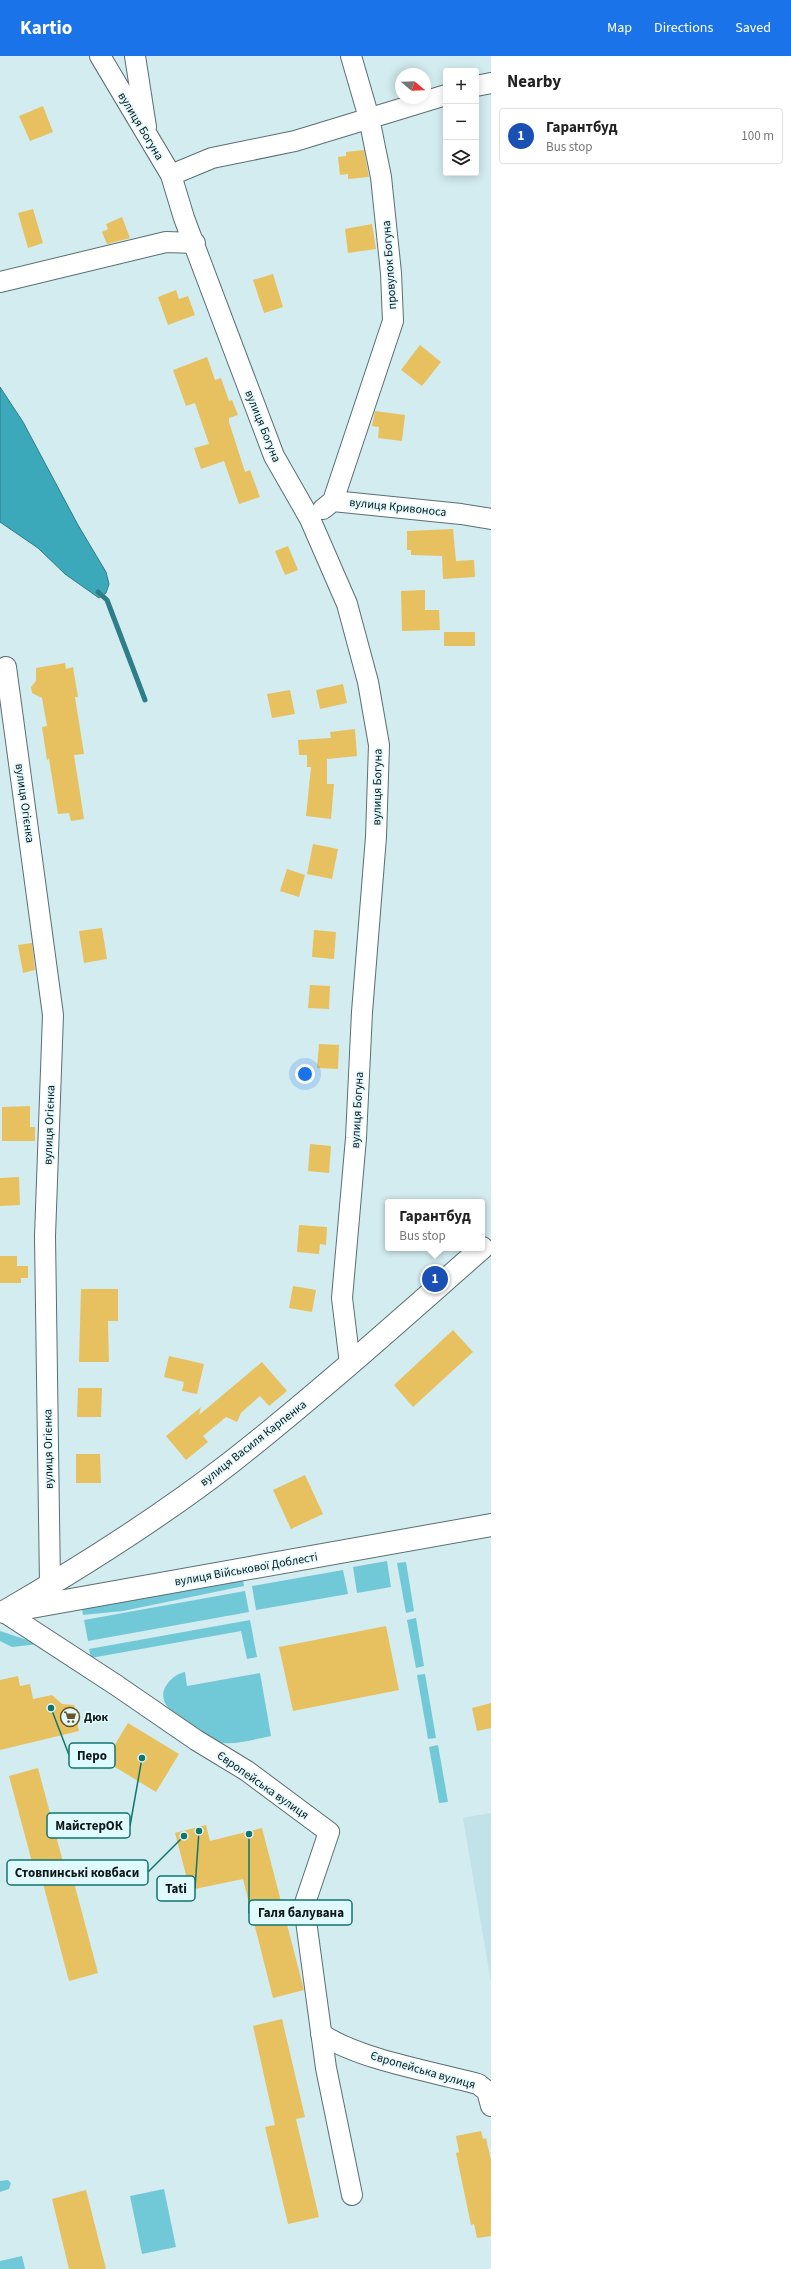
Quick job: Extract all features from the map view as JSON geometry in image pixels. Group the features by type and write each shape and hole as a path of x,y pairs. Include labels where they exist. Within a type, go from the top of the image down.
{"street":[{"name":"вулиця Богуна","path":"100,56 171,176 274,456 310,519 347,604 368,682 379,744 376,837 362,1012 356,1138 342,1298 350,1364"},
{"path":"135,56 147,137"},
{"name":"провулок Богуна","path":"333,500 393,321 391,273 381,177 370,118 350,56"},
{"path":"479,85 491,83"},
{"path":"171,176 212,158 295,141 443,96"},
{"path":"0,282 166,242 195,243"},
{"name":"вулиця Кривоноса","path":"310,519 333,500 461,514 491,519"},
{"name":"вулиця Огієнка","path":"6,668 53,1015 45,1236 50,1585"},
{"name":"вулиця Василя Карпенка","path":"2,1612 50,1585 134,1532 233,1461 350,1364 479,1251"},
{"name":"вулиця Військової Доблесті","path":"2,1612 491,1525"},
{"name":"Європейська вулиця","path":"2,1612 116,1685 196,1740 247,1771 329,1832 304,1906 326,2068 352,2195"},
{"name":"Європейська вулиця","path":"321,2034 339,2045 359,2052 478,2084 487,2091 491,2106"}],"shaded area":[{"path":"0,387 23,422 78,525 106,572 109,584 106,593 99,598 65,574 38,548 0,522"},
{"path":"387,1561 391,1587 357,1593 353,1567"},
{"path":"406,1562 414,1611 406,1613 397,1563"},
{"path":"343,1570 348,1594 256,1610 252,1586"},
{"path":"243,1580 244,1586 123,1611 83,1615 82,1609"},
{"path":"245,1591 249,1612 88,1641 84,1620"},
{"path":"416,1618 424,1666 416,1668 407,1620"},
{"path":"250,1620 257,1657 247,1659 241,1631 91,1658 89,1649"},
{"path":"0,1631 39,1644 12,1647 0,1641"},
{"path":"185,1672 187,1686 260,1673 271,1736 237,1743 217,1742 183,1719 167,1706 163,1695 164,1690 170,1680"},
{"path":"425,1674 436,1738 428,1739 417,1675"},
{"path":"438,1745 448,1802 439,1803 429,1747"},
{"path":"491,1813 491,1982 463,1818"},
{"path":"8,2180 11,2183 9,2189 0,2192 0,2181"},
{"path":"164,2189 176,2247 142,2254 130,2196"},
{"path":"22,2256 25,2269 0,2269 0,2261"}],"building":[{"path":"43,106 53,132 30,141 19,116"},
{"path":"364,150 369,177 348,179 348,174 340,175 338,157 346,156 346,152"},
{"path":"33,209 43,243 28,248 18,213"},
{"path":"122,217 130,238 107,244 102,232 108,229 106,224"},
{"path":"372,224 376,249 348,253 345,229"},
{"path":"273,274 283,307 264,313 253,280"},
{"path":"176,290 179,299 188,296 195,315 168,325 158,297"},
{"path":"420,345 441,362 422,386 401,370"},
{"path":"207,357 215,380 221,378 229,401 232,400 238,415 229,418 229,422 245,472 250,470 260,497 239,504 224,461 201,469 194,448 209,444 195,403 186,406 173,370"},
{"path":"375,411 405,415 402,441 378,438 379,427 372,426"},
{"path":"453,529 456,561 474,560 475,577 443,579 442,556 411,555 411,550 407,550 407,531"},
{"path":"288,546 298,570 285,575 275,551"},
{"path":"425,590 425,610 439,610 440,630 402,631 401,591"},
{"path":"444,632 475,632 475,646 444,646"},
{"path":"65,663 66,669 73,667 78,697 75,697 84,754 74,755 84,819 71,821 69,813 58,814 42,727 47,726 42,698 32,693 31,687 36,681 36,668"},
{"path":"343,684 347,703 320,709 316,690"},
{"path":"290,690 295,714 272,718 267,694"},
{"path":"355,729 357,756 327,759 327,784 334,784 331,819 306,816 311,767 307,767 307,755 299,755 298,740 331,738 330,732"},
{"path":"313,844 338,849 332,879 307,874"},
{"path":"287,869 305,875 299,897 280,891"},
{"path":"102,928 107,959 84,963 79,931"},
{"path":"314,930 336,932 334,959 312,957"},
{"path":"32,943 35,970 23,973 18,945"},
{"path":"310,985 330,986 329,1009 308,1008"},
{"path":"319,1044 339,1045 338,1069 317,1068"},
{"path":"30,1106 30,1127 35,1127 35,1141 2,1141 2,1107"},
{"path":"310,1144 331,1146 329,1173 308,1171"},
{"path":"19,1177 20,1205 0,1206 0,1178"},
{"path":"299,1225 327,1227 326,1245 320,1244 319,1254 297,1252"},
{"path":"0,1256 17,1256 17,1266 28,1266 28,1278 21,1278 21,1283 0,1283"},
{"path":"293,1286 316,1290 312,1312 289,1308"},
{"path":"81,1289 118,1289 118,1321 108,1321 109,1362 79,1362"},
{"path":"453,1330 473,1352 413,1407 394,1385"},
{"path":"169,1356 204,1364 197,1394 182,1391 184,1382 164,1377"},
{"path":"262,1362 287,1391 269,1406 260,1396 241,1413 237,1422 226,1417 203,1436 208,1442 186,1460 166,1436 201,1407 199,1415"},
{"path":"78,1388 102,1388 101,1417 77,1417"},
{"path":"76,1454 100,1454 101,1483 76,1483"},
{"path":"305,1475 323,1514 291,1529 273,1490"},
{"path":"386,1626 399,1690 293,1711 279,1647"},
{"path":"18,1676 20,1686 30,1684 33,1699 52,1695 62,1704 74,1705 79,1731 0,1750 0,1680"},
{"path":"491,1703 491,1728 477,1731 472,1708"},
{"path":"128,1723 179,1754 156,1792 105,1761"},
{"path":"38,1768 67,1877 72,1875 98,1973 69,1981 41,1876 36,1877 9,1776"},
{"path":"206,1825 210,1841 262,1828 304,1990 273,1998 243,1879 190,1890 175,1833"},
{"path":"282,2019 305,2117 296,2119 319,2217 288,2224 265,2127 275,2125 253,2026"},
{"path":"481,2131 483,2139 486,2138 491,2160 491,2236 477,2238 474,2224 471,2225 456,2153 459,2152 456,2136"},
{"path":"86,2190 106,2269 69,2269 52,2199"}],"waterway":[{"path":"98,592 107,600 145,700"}],"place":[{"name":"Гарантбуд","path":"435,1279"},
{"name":"Перо","path":"51,1708"},
{"name":"Дюк","path":"70,1717"},
{"name":"МайстерОК","path":"142,1758"},
{"name":"Tati","path":"199,1831"},
{"name":"Галя балувана","path":"249,1834"},
{"name":"Стовпинські ковбаси","path":"184,1836"}]}
